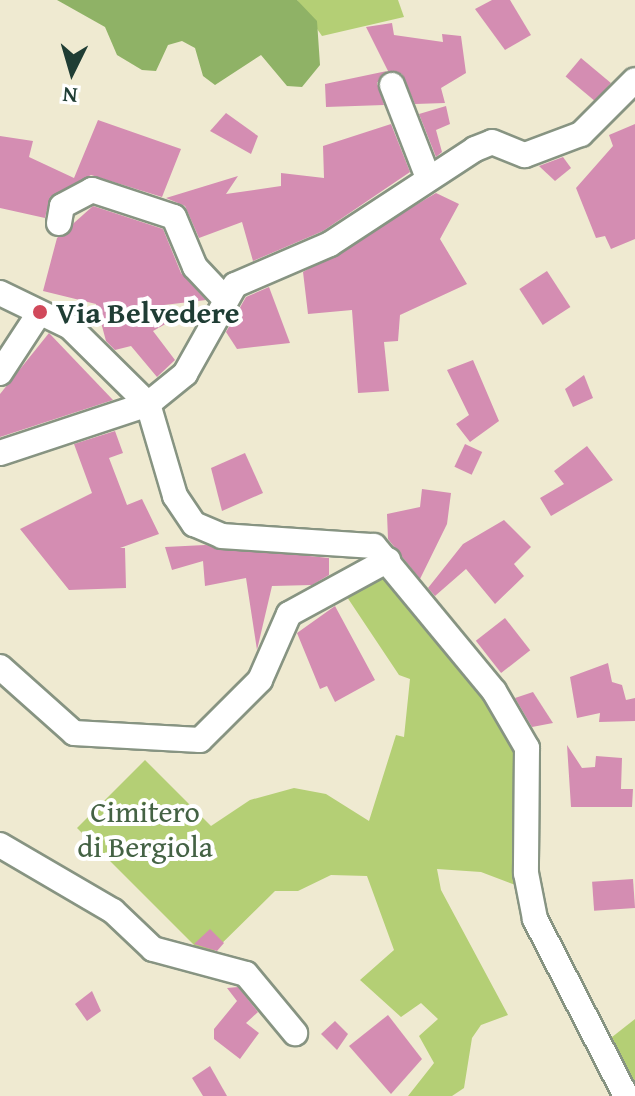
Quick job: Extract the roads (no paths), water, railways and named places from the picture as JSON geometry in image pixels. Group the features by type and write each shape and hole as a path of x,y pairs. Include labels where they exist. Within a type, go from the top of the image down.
{"street":[{"path":"0,453 148,404 185,374 235,285 330,244 428,178 492,142 525,155 581,134 635,80"},
{"path":"392,85 428,178"},
{"path":"59,223 62,206 92,190 174,217 195,267 225,299"},
{"path":"0,293 38,315 70,327 148,404 175,496 204,531 356,540 388,560 494,691 527,748 526,873 535,919 567,994 626,1096"},
{"path":"0,373 38,315"},
{"path":"0,667 74,733 200,740 260,680 289,614 388,560"},
{"path":"0,845 113,911 153,949 246,974 295,1033"}],"place":[{"name":"Via Belvedere","path":"40,312"}],"park label":[{"name":"Cimitero di Bergiola","path":"145,828"}]}
